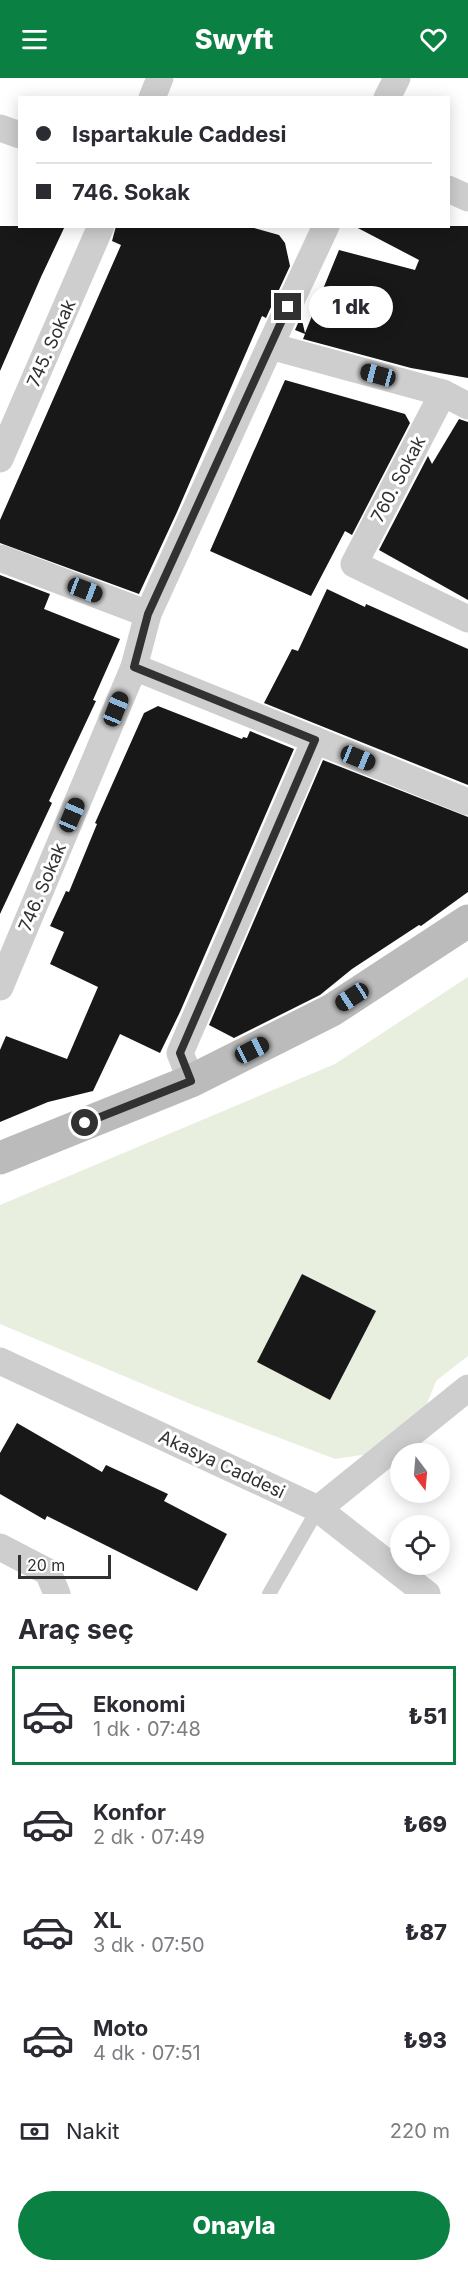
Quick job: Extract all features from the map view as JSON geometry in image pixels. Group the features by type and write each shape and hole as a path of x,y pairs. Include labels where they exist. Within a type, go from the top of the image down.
{"street":[{"path":"153,96 160,78"},
{"path":"388,96 397,78"},
{"path":"0,128 18,134"},
{"path":"450,190 468,198"},
{"name":"745. Sokak","path":"0,459 100,228"},
{"name":"746. Sokak","path":"0,987 134,667 148,614 322,228"},
{"path":"270,346 443,393 468,406"},
{"name":"760. Sokak","path":"443,393 354,564 468,619"},
{"path":"0,558 148,614"},
{"path":"134,667 468,801"},
{"path":"191,1081 180,1053 315,740"},
{"path":"0,1158 191,1081 332,1010 468,921"},
{"name":"Akasya Caddesi","path":"0,1361 318,1509 427,1594"},
{"path":"318,1509 464,1399"},
{"path":"0,1547 48,1572 57,1594"}],"lane":[{"path":"269,1594 318,1509"}],"green space":[{"path":"468,977 468,1356 436,1381 427,1404 368,1454 335,1459 188,1403 0,1324 0,1205 335,1064"}],"building":[{"path":"0,226 64,228 41,277 0,371"},
{"path":"468,226 468,378 411,368 303,339 305,334 295,330 301,316 305,333 339,250 415,270 419,260 358,228"},
{"path":"115,228 254,228 279,235 285,243 290,266 266,318 262,316 139,594 0,543 0,520 121,245 112,241"},
{"path":"285,380 405,414 410,423 352,535 345,531 311,596 210,551"},
{"path":"459,419 468,422 468,600 379,550 428,456 432,464"},
{"path":"0,575 50,594 44,609 120,639 93,700 96,701 49,801 52,803 0,914"},
{"path":"327,589 468,649 468,785 264,703 292,649 298,651"},
{"path":"158,706 242,739 247,738 250,731 294,749 160,1053 120,1034 93,1091 48,1102 0,1122 0,1050 6,1036 67,1059 98,987 50,964 64,932 50,926 66,891 69,892 97,824 95,823 144,713"},
{"path":"323,760 468,817 468,892 421,926 419,925 352,969 320,995 234,1038 209,1025"},
{"path":"302,1274 376,1311 330,1400 257,1362"},
{"path":"17,1423 102,1472 106,1465 168,1494 164,1501 227,1534 197,1591 47,1516 45,1520 0,1494 0,1453"}],"route":[{"path":"85,1123 191,1081 180,1053 315,740 134,667 148,614 288,307"}]}
